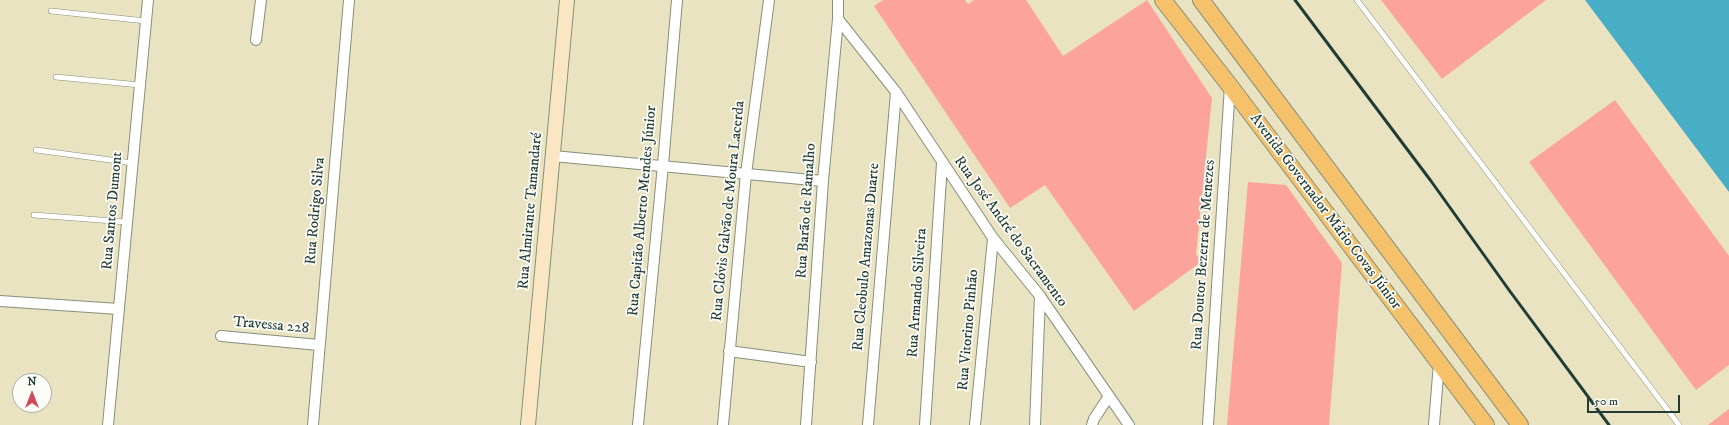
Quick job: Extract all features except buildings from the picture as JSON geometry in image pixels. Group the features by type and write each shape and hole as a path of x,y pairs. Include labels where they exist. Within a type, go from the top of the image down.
{"main road":[{"name":"Avenida Governador Mário Covas Júnior","path":"1163,0 1230,86 1486,425"},
{"name":"Avenida Governador Mário Covas Júnior","path":"1201,0 1520,425"}],"street":[{"name":"Rua Santos Dumont","path":"108,425 148,0"},
{"path":"256,40 261,0"},
{"name":"Rua Rodrigo Silva","path":"313,425 349,0"},
{"name":"Rua Almirante Tamandaré","path":"528,425 567,0"},
{"name":"Rua Capitão Alberto Mendes Júnior","path":"638,425 677,0"},
{"name":"Rua Clóvis Galvão de Moura Lacerda","path":"723,425 746,174 769,0"},
{"name":"Rua Barão de Ramalho","path":"806,425 823,181 838,19 838,0"},
{"name":"Rua José André do Sacramento","path":"838,19 896,92 993,238 1040,296 1129,425"},
{"name":"Rua Doutor Bezerra de Menezes","path":"1208,425 1230,86"},
{"name":"Rua Cleobulo Amazonas Duarte","path":"868,425 896,92"},
{"path":"552,156 663,165 823,181"},
{"name":"Rua Armando Silveira","path":"925,425 942,163"},
{"name":"Rua Vitorino Pinhão","path":"975,425 993,238"},
{"path":"1035,425 1040,296"},
{"path":"0,301 119,309"},
{"name":"Travessa 228","path":"221,336 319,345"},
{"path":"729,351 811,362"},
{"path":"1434,425 1439,363"},
{"path":"1092,425 1094,419 1109,396"}],"lane":[{"path":"1357,0 1679,425"},
{"path":"51,11 146,22"},
{"path":"56,77 140,85"},
{"path":"36,150 133,163"},
{"path":"34,215 127,222"}],"water":[{"path":"1585,0 1729,0 1729,192"}],"railway":[{"path":"1295,0 1431,181 1509,290 1609,425"}]}
